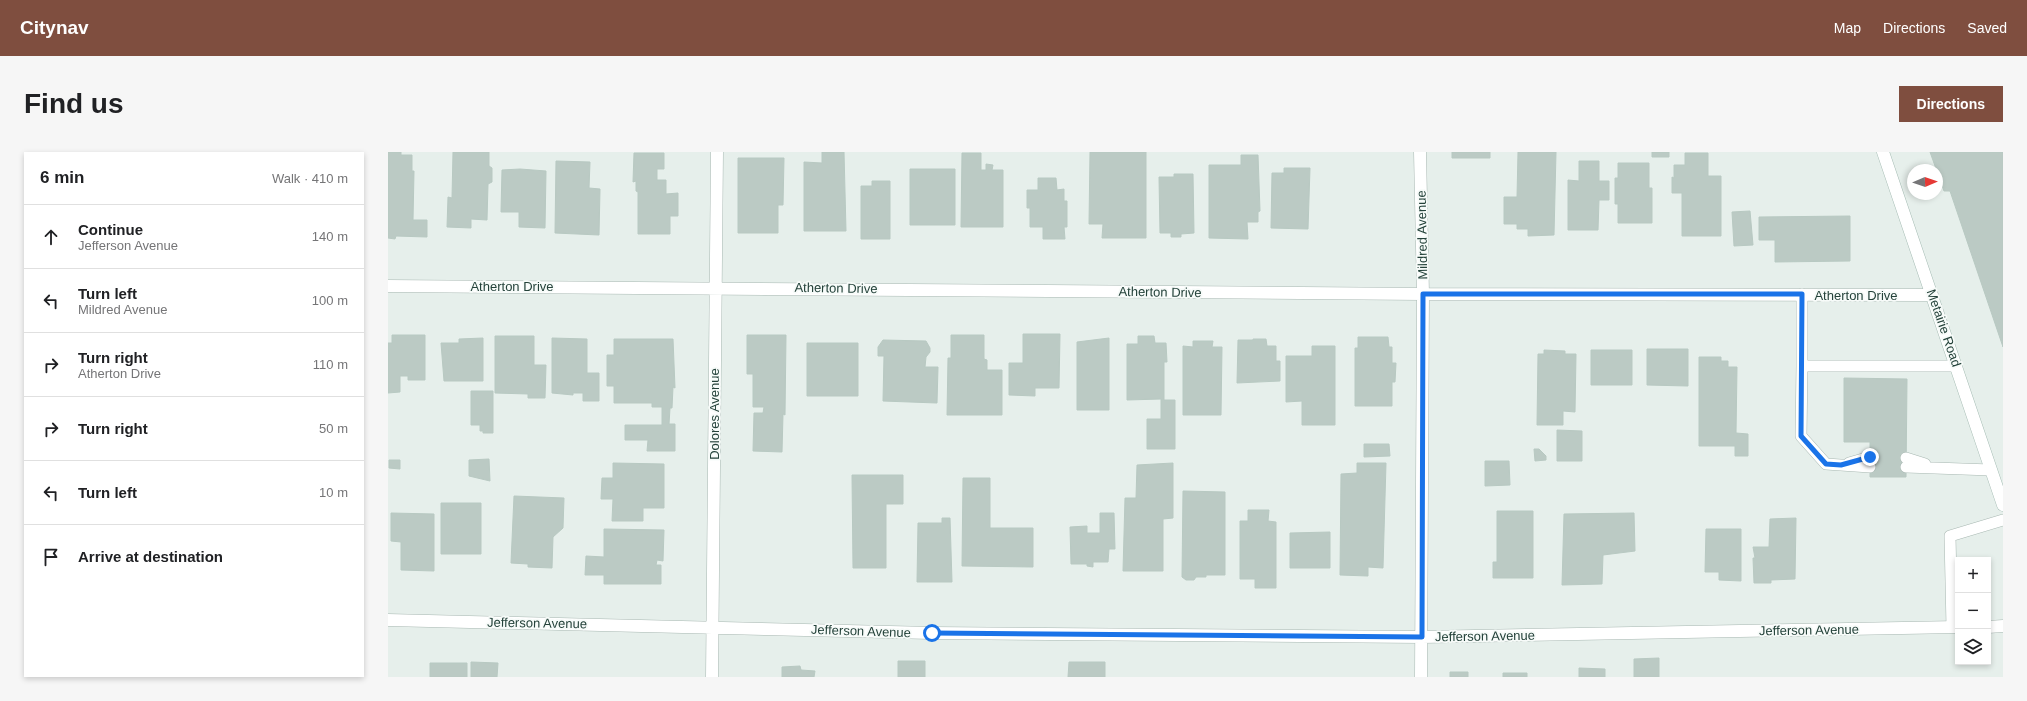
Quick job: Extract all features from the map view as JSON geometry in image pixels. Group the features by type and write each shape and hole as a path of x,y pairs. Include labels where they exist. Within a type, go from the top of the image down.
{"street":[{"name":"Dolores Avenue","path":"712,677 717,152"},
{"name":"Mildred Avenue","path":"1420,152 1423,294 1422,677"},
{"name":"Metairie Road","path":"1883,152 2003,505"},
{"name":"Atherton Drive","path":"388,286 715,287 1423,294 1932,295"},
{"name":"Jefferson Avenue","path":"388,620 932,633 1422,637 1955,627"},
{"path":"1991,627 2003,626"}],"lane":[{"path":"1802,294 1801,436 1826,464 1870,466"},
{"path":"1802,366 1956,366"},
{"path":"1906,467 1991,470"},
{"path":"1955,627 1950,536 2003,520"}],"building":[{"path":"388,152 401,152 401,155 412,155 412,171 414,171 413,220 427,220 427,237 396,236 395,239 388,238"},
{"path":"453,152 489,152 489,166 492,168 492,182 488,184 487,220 471,219 471,228 447,227 448,197 452,198"},
{"path":"822,152 844,152 846,231 804,231 804,162 822,163"},
{"path":"1090,152 1146,152 1146,238 1102,238 1103,224 1089,224"},
{"path":"1452,152 1490,152 1490,158 1452,158"},
{"path":"1518,152 1556,152 1554,235 1528,236 1528,229 1517,229 1517,224 1504,224 1504,197 1517,197"},
{"path":"1652,152 1669,152 1669,157 1652,157"},
{"path":"1930,152 2003,152 2003,347 1950,191 1944,191 1943,188 1943,164 1934,164"},
{"path":"634,153 664,153 664,169 657,169 657,180 666,180 666,194 678,193 678,216 670,216 670,234 638,234 638,192 636,191 636,181 633,182"},
{"path":"962,153 981,153 981,170 986,170 986,164 993,165 992,170 1003,170 1003,227 961,227"},
{"path":"1685,153 1708,153 1708,176 1721,176 1721,236 1682,236 1682,193 1672,193 1672,177 1674,178 1674,165 1685,165"},
{"path":"1241,155 1258,155 1260,211 1258,212 1258,222 1247,222 1248,239 1209,238 1209,165 1241,165"},
{"path":"738,158 784,158 783,205 778,205 778,233 738,233"},
{"path":"556,161 590,162 589,188 600,189 599,235 555,233"},
{"path":"1579,161 1599,161 1599,181 1609,181 1609,200 1599,200 1598,230 1568,230 1568,180 1579,181"},
{"path":"1618,163 1649,163 1649,188 1652,188 1652,223 1618,223 1618,204 1615,204 1615,178 1618,178"},
{"path":"1284,168 1310,168 1308,229 1271,228 1272,173 1284,173"},
{"path":"520,169 546,171 545,228 519,227 519,212 501,212 502,170"},
{"path":"910,169 955,169 955,225 910,225"},
{"path":"1174,174 1193,174 1194,233 1181,234 1181,237 1171,237 1171,233 1160,233 1159,177 1174,177"},
{"path":"1038,178 1056,178 1057,190 1064,189 1064,201 1067,201 1067,227 1064,227 1065,239 1043,239 1043,227 1030,227 1030,208 1027,208 1027,190 1038,190"},
{"path":"872,181 890,181 890,239 861,239 861,186 872,186"},
{"path":"1750,211 1753,245 1734,246 1732,212"},
{"path":"1850,216 1850,261 1775,262 1775,240 1759,240 1759,217"},
{"path":"1023,334 1060,334 1059,388 1035,388 1035,396 1009,395 1009,363 1023,363"},
{"path":"392,335 425,335 425,380 408,380 408,376 400,376 400,392 388,393 388,343 392,343"},
{"path":"747,335 786,335 785,415 783,414 782,452 753,451 754,413 763,413 764,407 753,407 753,374 747,374"},
{"path":"951,335 984,335 984,359 987,360 987,370 1002,370 1002,415 947,415 948,358 951,358"},
{"path":"495,336 534,336 534,365 546,365 545,398 528,398 528,394 495,393"},
{"path":"1138,336 1154,336 1155,343 1166,343 1167,362 1164,362 1164,400 1175,400 1175,449 1147,449 1147,419 1161,419 1161,399 1127,400 1127,344 1138,344"},
{"path":"1358,337 1388,337 1389,347 1392,347 1392,363 1396,363 1395,382 1392,382 1392,406 1355,406 1355,348 1358,348"},
{"path":"483,338 483,381 444,381 441,343 459,343 459,339"},
{"path":"552,338 587,339 587,373 599,373 599,401 583,401 583,393 573,393 573,395 552,393"},
{"path":"1109,338 1109,410 1077,410 1077,342"},
{"path":"614,339 673,339 675,388 673,387 672,408 670,408 669,424 675,424 675,451 647,451 648,440 625,440 625,425 662,425 662,407 652,407 652,403 614,403 614,386 607,386 607,355 614,355"},
{"path":"1266,339 1267,346 1276,346 1276,361 1280,361 1280,381 1237,383 1238,340"},
{"path":"883,340 926,341 930,348 930,352 926,357 925,367 938,367 937,403 883,401 884,356 878,356 878,347"},
{"path":"1193,341 1213,341 1212,347 1222,347 1221,415 1183,415 1183,346 1193,347"},
{"path":"807,343 858,343 858,396 807,396"},
{"path":"1312,346 1335,346 1335,425 1302,425 1302,401 1286,402 1286,356 1312,356"},
{"path":"1647,349 1688,349 1688,386 1647,385"},
{"path":"1544,350 1565,351 1565,354 1576,354 1575,412 1563,411 1563,425 1537,425 1538,354 1544,354"},
{"path":"1591,350 1632,350 1632,385 1591,385"},
{"path":"1699,357 1721,357 1721,361 1728,361 1728,367 1737,367 1736,433 1748,434 1748,456 1735,456 1735,446 1699,446"},
{"path":"1844,378 1907,379 1906,477 1870,477 1870,442 1844,442"},
{"path":"471,391 493,391 493,433 483,433 483,431 480,431 480,425 471,425"},
{"path":"1557,430 1582,431 1582,461 1557,461"},
{"path":"1364,444 1389,444 1390,456 1364,457"},
{"path":"1534,449 1539,449 1546,456 1546,460 1535,461"},
{"path":"489,459 490,481 469,476 469,460"},
{"path":"389,460 400,460 400,469 389,468"},
{"path":"1485,461 1509,461 1510,485 1485,486"},
{"path":"613,463 664,464 664,508 643,508 643,521 612,521 613,499 601,499 602,478 613,478"},
{"path":"1173,463 1173,518 1163,519 1163,571 1123,571 1125,498 1136,498 1137,465"},
{"path":"1357,463 1386,463 1383,568 1368,567 1368,576 1340,575 1341,474 1357,473"},
{"path":"852,475 903,475 903,504 886,504 886,568 853,568"},
{"path":"963,478 990,478 990,528 1033,528 1033,567 962,566"},
{"path":"1183,491 1225,492 1225,575 1206,575 1206,577 1196,577 1194,580 1186,580 1182,577"},
{"path":"514,496 564,498 563,528 553,537 552,568 528,567 528,564 511,563"},
{"path":"441,503 481,503 481,554 441,554"},
{"path":"1248,510 1269,510 1268,521 1276,522 1276,588 1255,588 1255,579 1240,579 1240,521 1248,521"},
{"path":"1497,511 1533,511 1533,578 1493,578 1493,562 1497,562"},
{"path":"391,513 434,514 434,571 401,570 401,542 391,541"},
{"path":"1100,513 1114,513 1115,549 1109,549 1108,562 1093,562 1093,567 1087,566 1087,564 1071,564 1070,527 1087,526 1087,533 1100,533"},
{"path":"1634,513 1635,551 1603,555 1602,584 1562,585 1564,514"},
{"path":"942,518 950,518 952,582 917,582 918,523 942,523"},
{"path":"1796,518 1795,579 1771,580 1771,583 1754,583 1753,558 1755,558 1753,547 1769,547 1770,519"},
{"path":"604,529 664,530 663,561 657,560 656,565 661,565 661,584 604,584 604,575 585,575 586,556 604,557"},
{"path":"1706,529 1741,529 1741,581 1719,580 1719,572 1705,572"},
{"path":"1330,532 1330,568 1290,568 1290,533"},
{"path":"1659,658 1659,677 1634,677 1634,659"},
{"path":"898,661 925,661 925,677 898,677"},
{"path":"471,662 498,663 497,677 471,677"},
{"path":"1069,662 1105,662 1105,677 1068,677"},
{"path":"430,663 467,663 467,677 430,677"},
{"path":"800,666 801,670 815,671 814,677 782,677 782,667"},
{"path":"1579,668 1605,669 1605,677 1579,677"},
{"path":"1450,672 1468,672 1468,677 1450,677"},
{"path":"1503,673 1527,673 1527,677 1503,677"}],"route":[{"path":"932,633 1422,637 1423,294 1802,294 1801,436 1826,464 1841,465 1870,457"}]}
